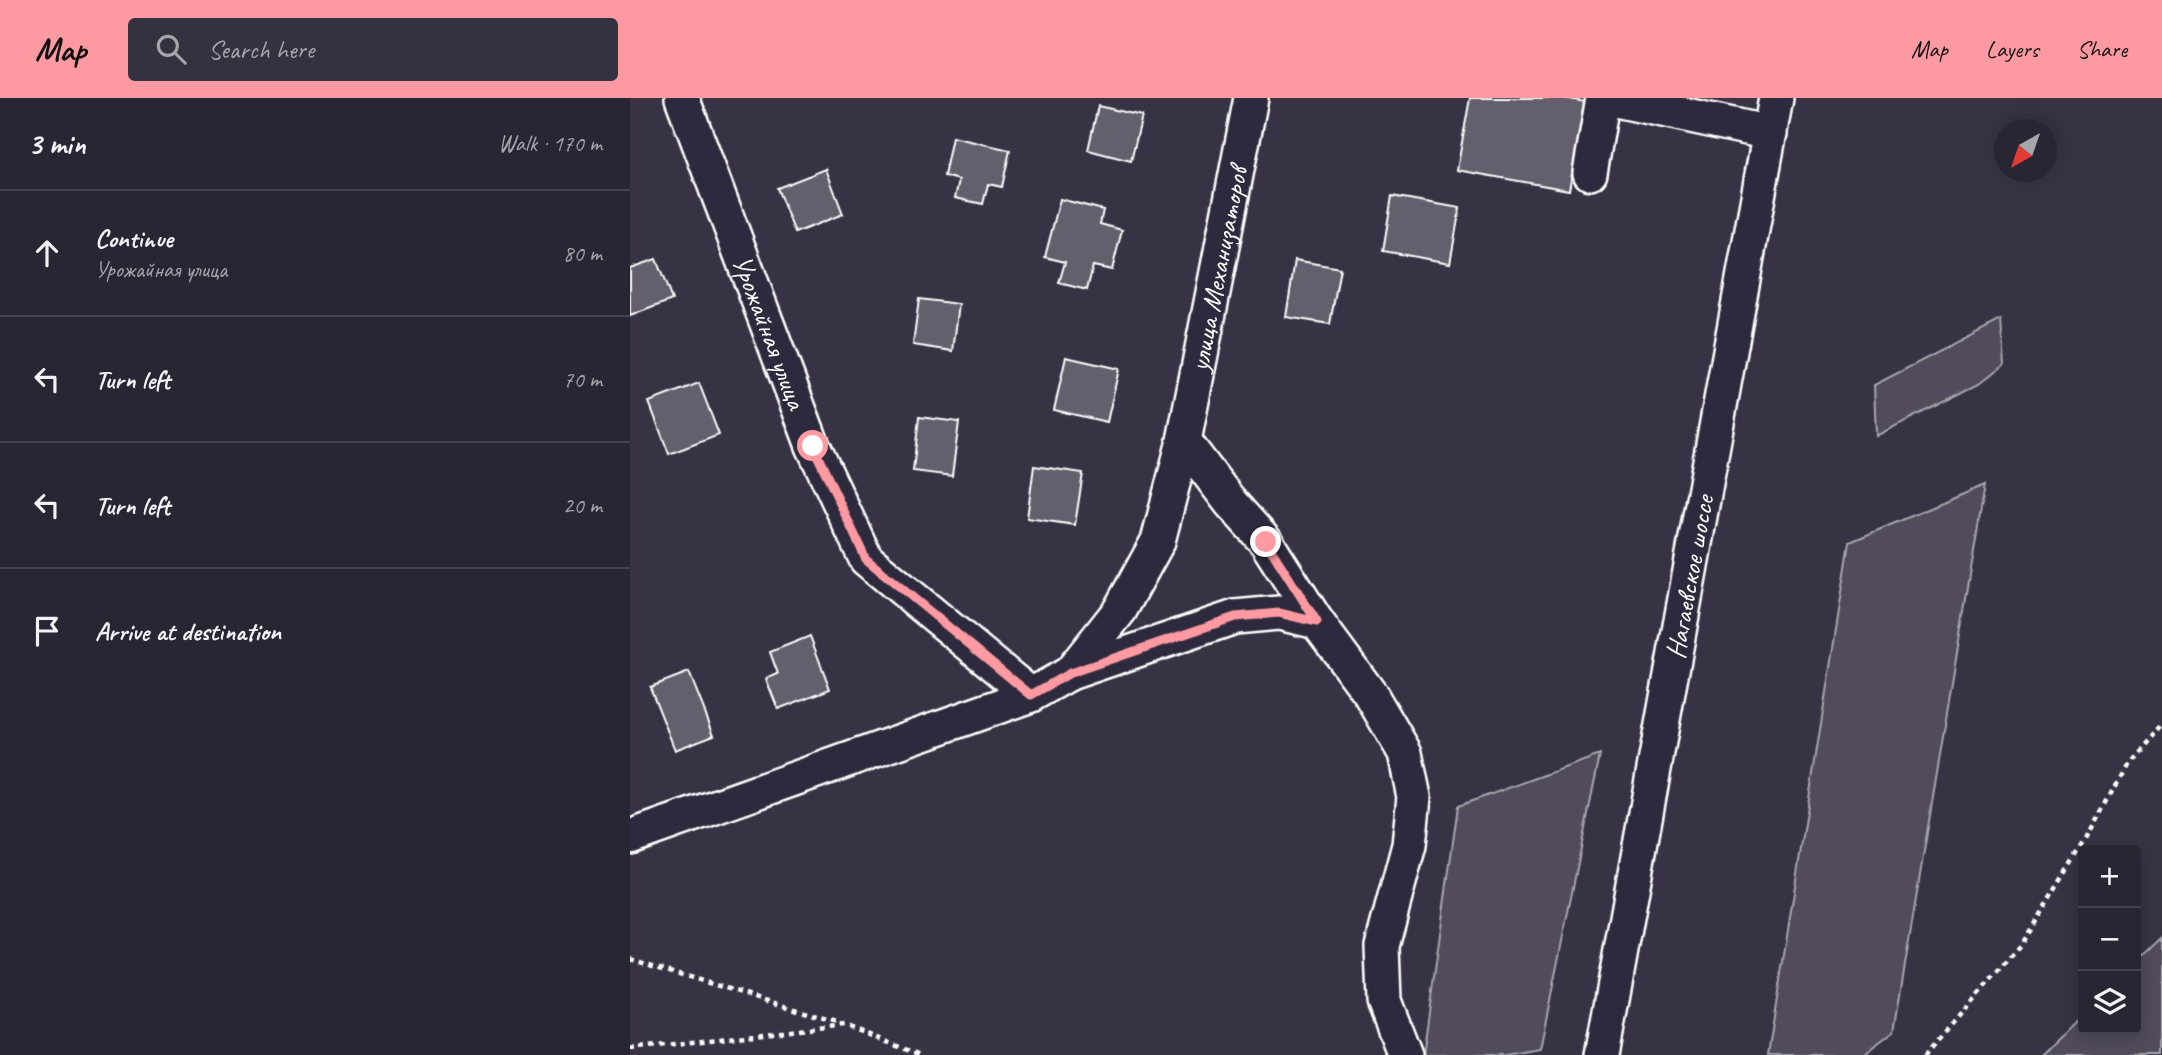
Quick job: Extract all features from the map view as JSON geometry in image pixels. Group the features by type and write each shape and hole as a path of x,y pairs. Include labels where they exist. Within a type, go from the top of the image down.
{"street":[{"name":"Урожайная улица","path":"682,98 813,446 866,559 1031,695"},
{"name":"улица Механизаторов","path":"1070,673 1120,610 1158,541 1184,441 1251,98"},
{"path":"1590,173 1605,98 1770,133"},
{"name":"Нагаевское шоссе","path":"1602,1055 1776,98"},
{"path":"1184,441 1231,503 1266,542 1317,622 1371,695 1405,753 1414,797 1409,845 1382,946 1384,1001 1405,1055"},
{"path":"630,837 1031,695 1070,673 1235,617 1279,613 1317,622"}],"path":[{"path":"1925,1055 2022,944 2088,836 2128,762 2162,724"},
{"path":"630,959 844,1025 920,1055"},
{"path":"630,1049 844,1025"}],"shaded area":[{"path":"2001,320 2004,364 1979,384 1876,436 1874,385"},
{"path":"1985,485 1894,1031 1862,1055 1768,1055 1850,542"},
{"path":"1600,755 1540,1049 1505,1055 1423,1055 1458,806"},
{"path":"2162,938 2162,1055 2041,1055 2078,1019 2078,1034 2141,1034 2141,958"}],"building":[{"path":"1470,98 1565,98 1585,102 1569,190 1457,170"},
{"path":"1098,106 1142,116 1131,161 1088,150"},
{"path":"952,137 1010,150 1002,187 988,184 983,204 955,198 959,180 944,176"},
{"path":"826,169 843,214 795,233 777,188"},
{"path":"1392,196 1460,208 1450,263 1383,251"},
{"path":"1060,199 1103,210 1100,224 1122,230 1112,270 1093,266 1087,290 1059,283 1065,262 1045,257"},
{"path":"656,259 672,300 630,316 630,268"},
{"path":"1295,260 1340,268 1330,324 1286,317"},
{"path":"919,299 959,304 953,351 913,345"},
{"path":"1066,357 1119,369 1107,422 1054,410"},
{"path":"699,383 719,435 669,454 649,402"},
{"path":"919,417 959,422 952,476 913,471"},
{"path":"1034,466 1083,473 1075,525 1027,518"},
{"path":"810,636 830,689 778,709 766,679 778,674 770,652"},
{"path":"689,672 714,735 675,750 650,687"}],"route":[{"path":"813,446 866,559 1031,695 1070,673 1235,617 1279,613 1317,622 1266,542"}]}
